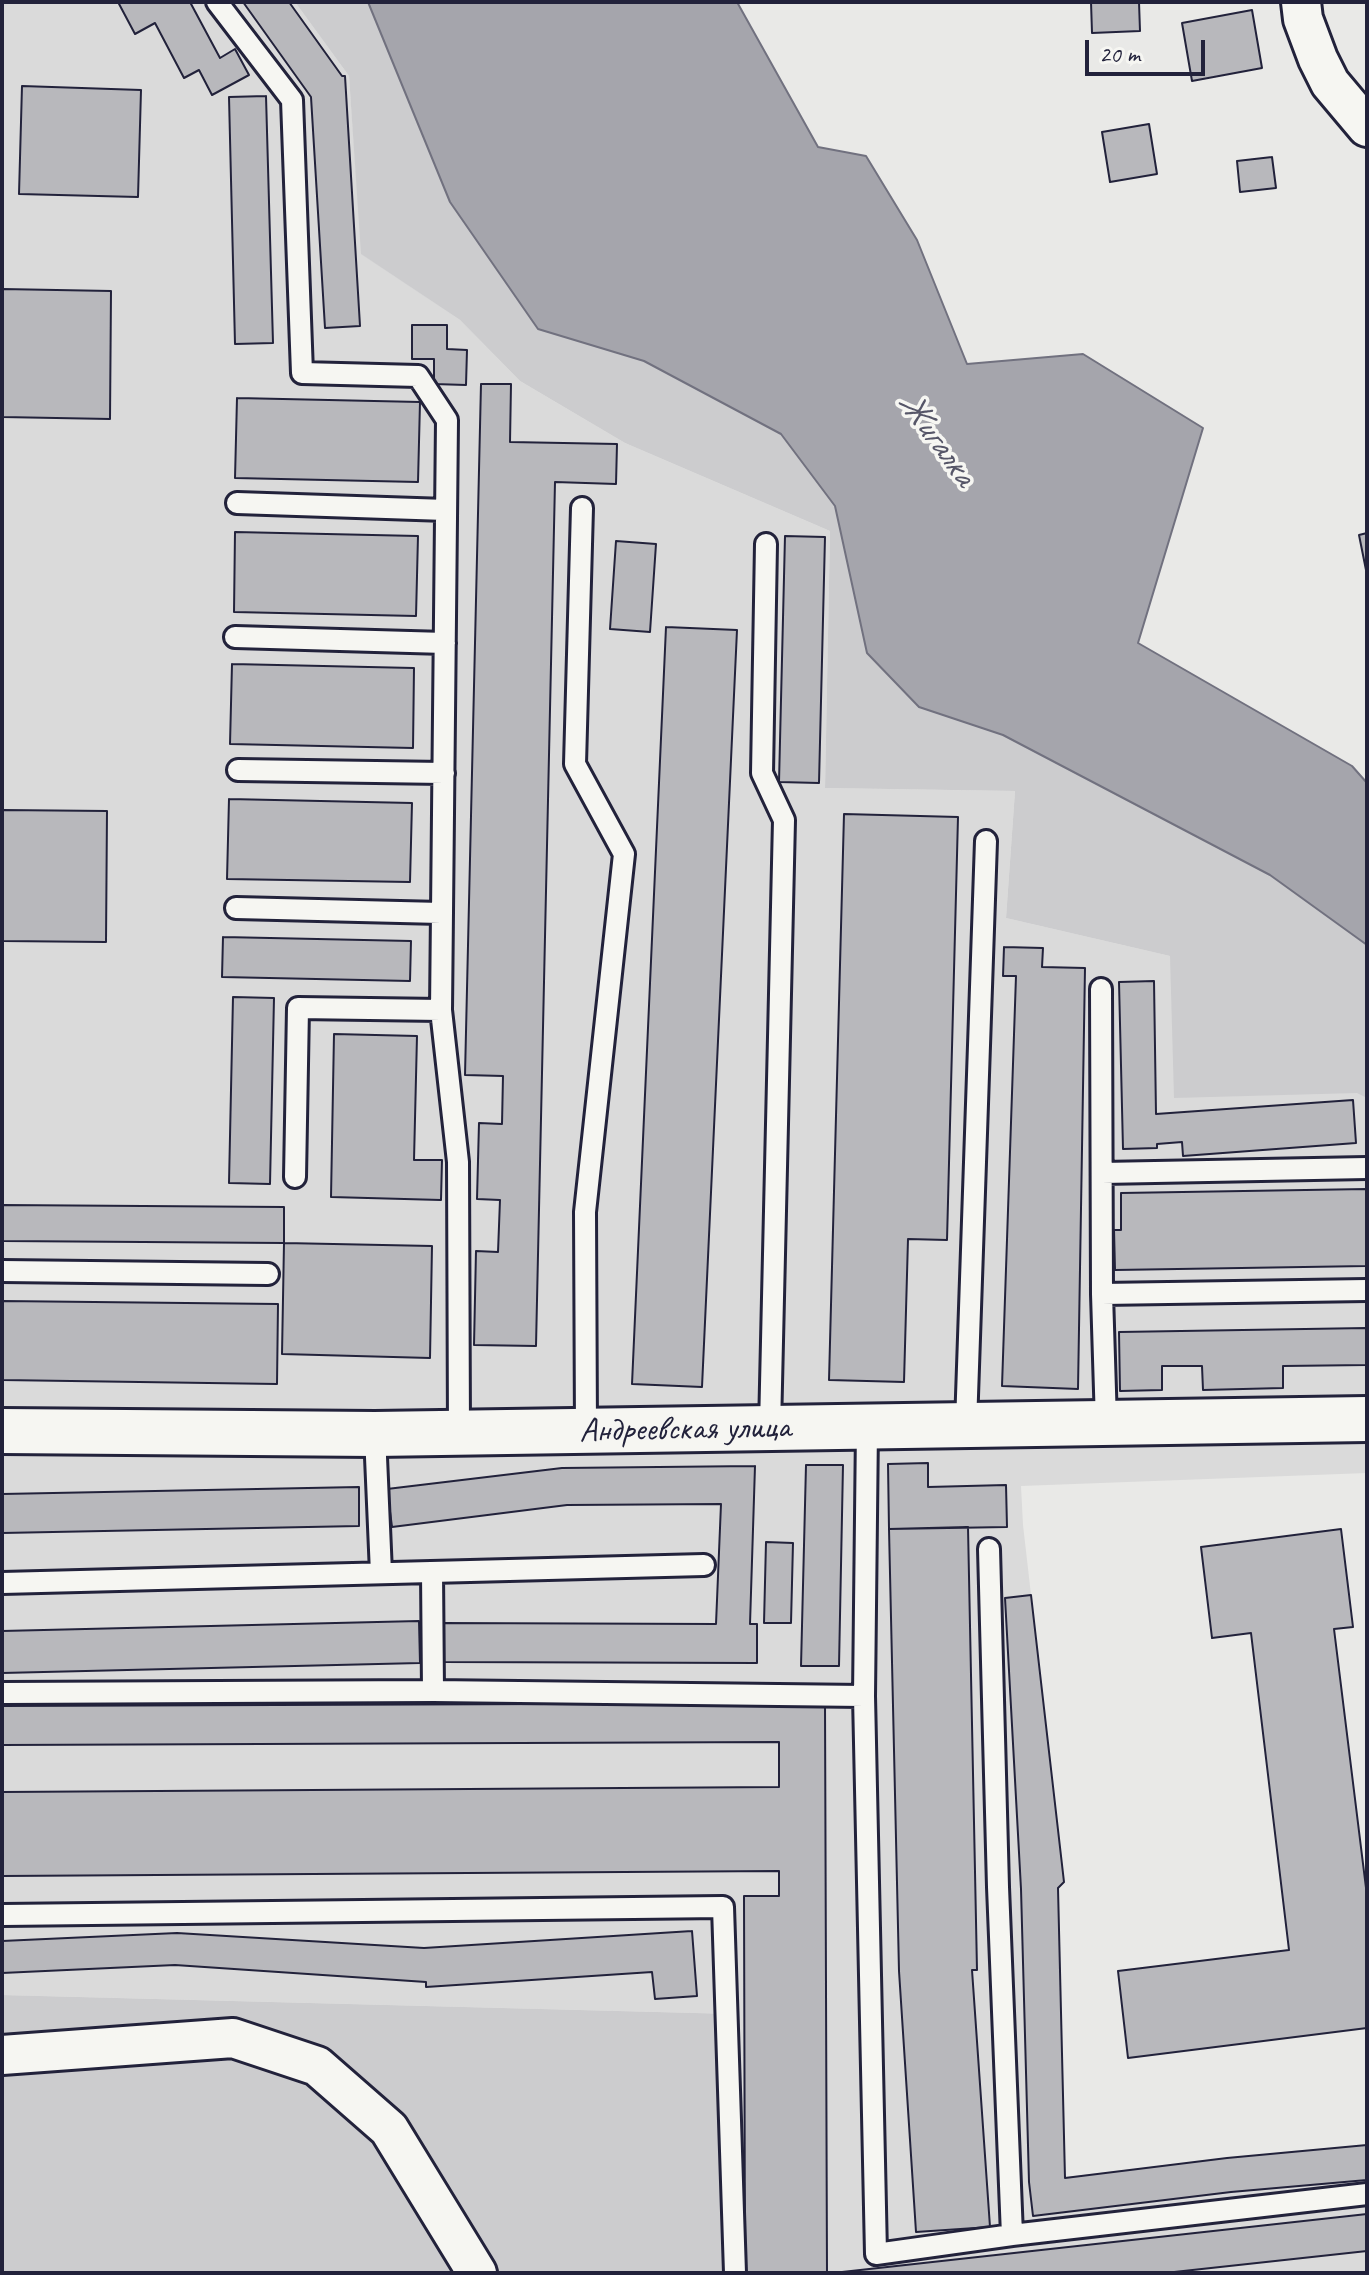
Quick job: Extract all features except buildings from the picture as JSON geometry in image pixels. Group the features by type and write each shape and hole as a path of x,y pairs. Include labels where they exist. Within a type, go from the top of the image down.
{"street":[{"path":"1301,2 1303,19 1330,83 1367,127"},
{"name":"Андреевская улица","path":"2,1431 375,1434 1367,1419"},
{"path":"2,2055 233,2038 317,2066 389,2129 477,2273"}],"lane":[{"path":"217,2 292,100 302,373 418,376 447,420 441,1010 458,1162 459,1433"},
{"path":"237,503 446,510"},
{"path":"582,508 575,764 624,854 585,1212 586,1431"},
{"path":"766,544 762,773 784,820 770,1428"},
{"path":"235,637 445,643"},
{"path":"238,770 444,773"},
{"path":"966,1425 986,841"},
{"path":"236,908 441,913"},
{"path":"1101,989 1102,1294 1106,1423"},
{"path":"295,1177 298,1008 441,1010"},
{"path":"1102,1173 1367,1168"},
{"path":"2,1271 268,1274"},
{"path":"1102,1294 1367,1290"},
{"path":"867,1427 864,1696 876,2254 1367,2194"},
{"path":"375,1434 381,1573"},
{"path":"989,1549 1012,2235"},
{"path":"2,1583 704,1565"},
{"path":"432,1572 433,1691"},
{"path":"2,1693 433,1691 864,1696"},
{"path":"2,1915 723,1907 735,2273"}],"shaded area":[{"path":"2,2 295,2 349,76 362,254 460,320 520,381 625,443 830,531 825,788 1015,791 1006,918 1170,956 1367,1098 1367,1473 1021,1486 1064,1882 1058,1888 1065,2177 1367,2145 1367,2273 740,2273 734,2014 2,1995"},
{"path":"295,2 368,2 450,202 538,329 644,361 781,434 835,506 867,653 919,707 1003,735 1270,875 1367,945 1367,1098 1357,1093 1174,1098 1170,956 1006,918 1015,791 825,788 830,531 625,443 520,381 460,320 361,254 349,76"},
{"path":"2,1995 734,2014 740,2273 2,2273"}],"water":[{"name":"Жигалка","path":"368,2 737,2 818,147 866,156 917,240 967,364 1083,354 1203,428 1138,643 1352,766 1367,783 1367,945 1270,875 1003,735 919,707 867,653 835,506 781,434 644,361 538,329 450,202"}]}
